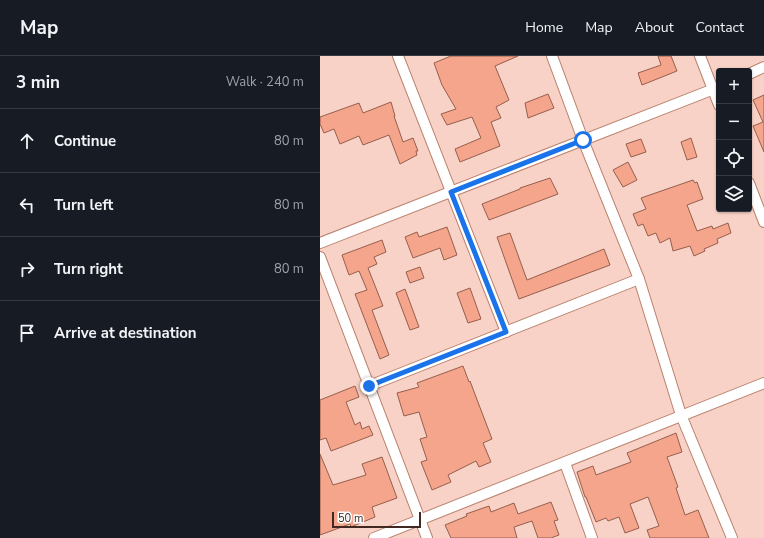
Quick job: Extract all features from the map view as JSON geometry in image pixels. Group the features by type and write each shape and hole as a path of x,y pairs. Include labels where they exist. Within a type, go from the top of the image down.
{"street":[{"path":"398,56 506,332"},
{"path":"552,56 583,140 639,279 681,415 732,538"},
{"path":"320,243 716,88 700,56"},
{"path":"752,73 764,67"},
{"path":"752,190 763,218"},
{"path":"320,257 427,538"},
{"path":"369,386 639,279"},
{"path":"374,538 764,383"},
{"path":"564,462 592,538"}],"building":[{"path":"451,56 518,56 495,66 509,100 496,107 501,118 491,122 500,146 460,162 455,149 481,138 472,117 447,125 441,114 456,109 442,85 434,63"},
{"path":"658,56 671,56 677,71 642,85 638,73 661,65"},
{"path":"548,94 554,108 528,118 525,103"},
{"path":"764,95 764,152 753,126 763,122 753,100"},
{"path":"391,102 403,142 413,138 418,151 416,151 417,155 400,164 389,135 363,145 359,136 340,144 334,129 324,133 320,124 320,117 359,103 363,113"},
{"path":"691,138 697,157 687,160 681,142"},
{"path":"641,139 646,152 631,157 626,144"},
{"path":"628,162 637,180 623,187 613,170"},
{"path":"550,178 558,194 489,220 482,204 520,188"},
{"path":"693,180 695,183 697,182 703,199 687,205 697,231 712,226 713,229 728,223 731,233 717,239 718,243 704,249 705,251 694,256 690,246 673,251 670,238 660,243 656,233 648,236 643,224 638,226 633,214 646,209 641,198"},
{"path":"447,227 457,255 444,260 440,248 413,258 405,237 417,232 419,237"},
{"path":"510,233 527,280 604,249 610,265 519,299 497,237"},
{"path":"382,240 386,252 374,257 377,264 368,268 383,306 372,310 389,355 380,359 355,294 367,290 359,271 349,275 342,255"},
{"path":"420,267 424,278 410,283 406,272"},
{"path":"470,288 481,319 468,323 457,293"},
{"path":"405,289 419,327 410,330 396,293"},
{"path":"463,366 492,439 483,443 491,462 479,467 476,461 448,475 451,482 432,490 421,462 427,460 420,439 427,437 419,412 404,416 397,393 419,387 417,383"},
{"path":"355,386 359,397 346,402 355,425 360,422 362,429 369,426 373,435 331,451 326,438 320,440 320,400"},
{"path":"676,433 682,452 667,457 678,487 676,488 685,515 698,510 709,538 650,538 647,530 659,526 648,497 630,504 639,528 625,533 619,517 608,521 606,518 596,522 585,497 577,472 593,466 596,475 631,462 627,453"},
{"path":"320,454 333,485 366,475 362,464 382,457 397,498 372,507 375,517 351,527 350,524 320,535"},
{"path":"551,502 558,520 554,521 559,535 551,538 538,538 532,521 514,527 517,538 451,538 445,525 467,516 466,514 489,506 491,512 514,503 518,514"}],"route":[{"path":"369,386 506,332 451,192 583,140"}]}
